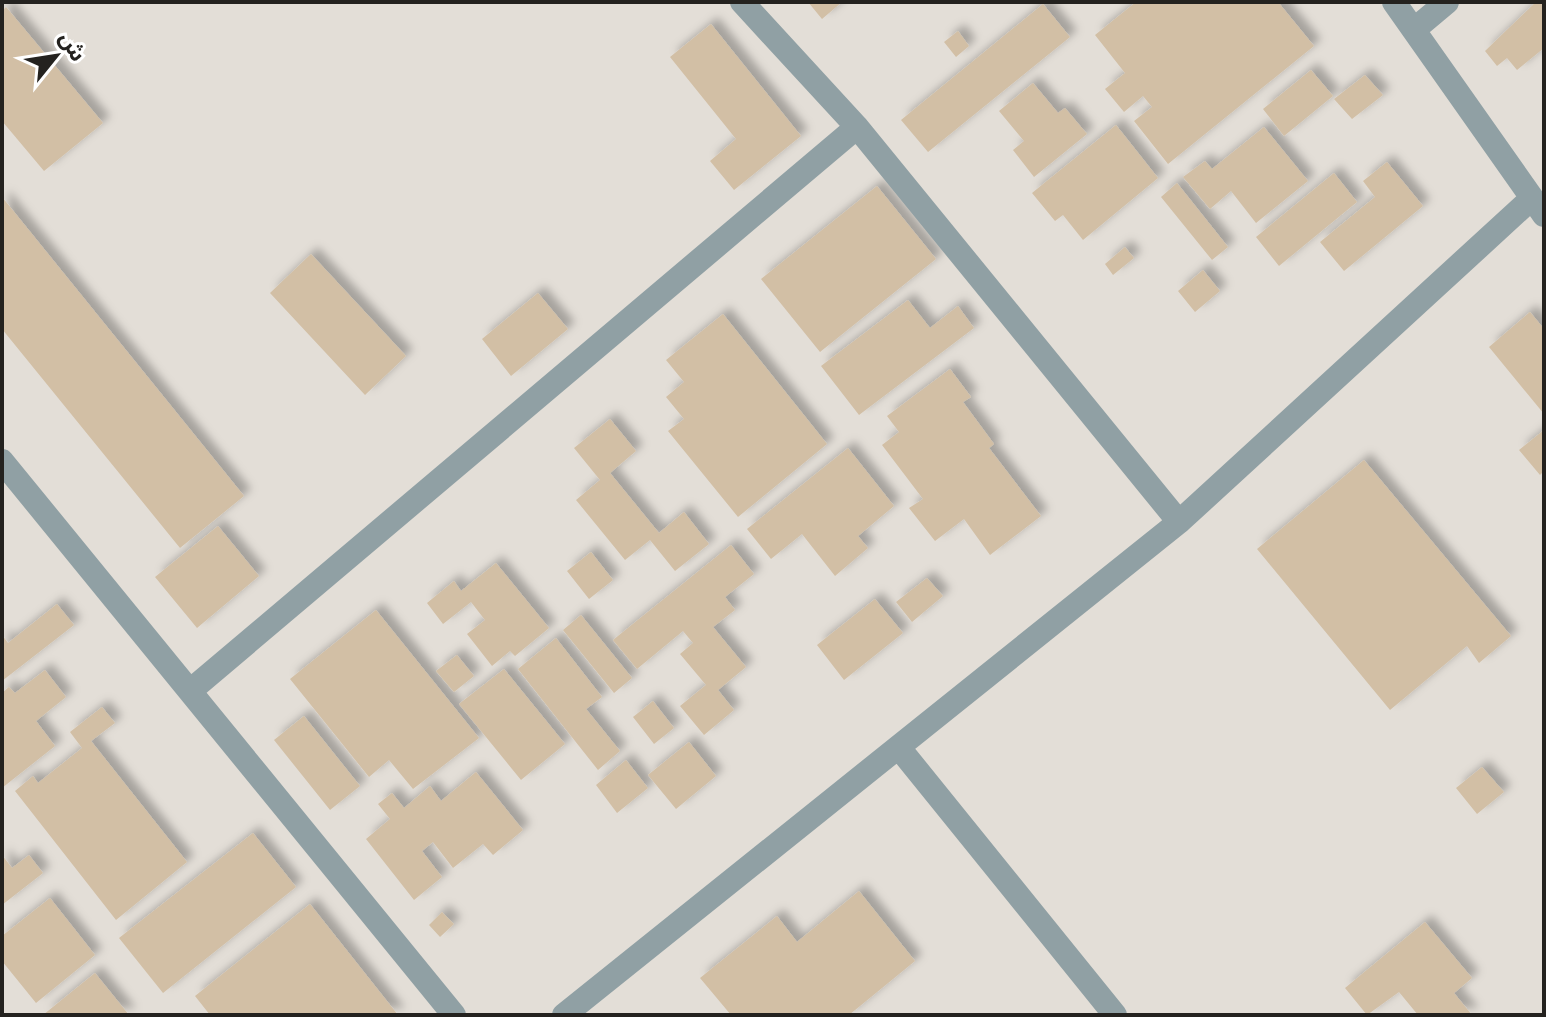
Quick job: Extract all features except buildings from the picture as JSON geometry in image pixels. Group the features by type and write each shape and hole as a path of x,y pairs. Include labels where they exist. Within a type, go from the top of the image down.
{"street":[{"path":"742,2 857,127 1179,522"},
{"path":"564,1015 900,749 1179,522 1538,207 1416,28 1394,2"},
{"path":"1416,28 1447,2"},
{"path":"190,691 857,127"},
{"path":"2,461 454,1015"},
{"path":"900,749 1115,1015"}]}
